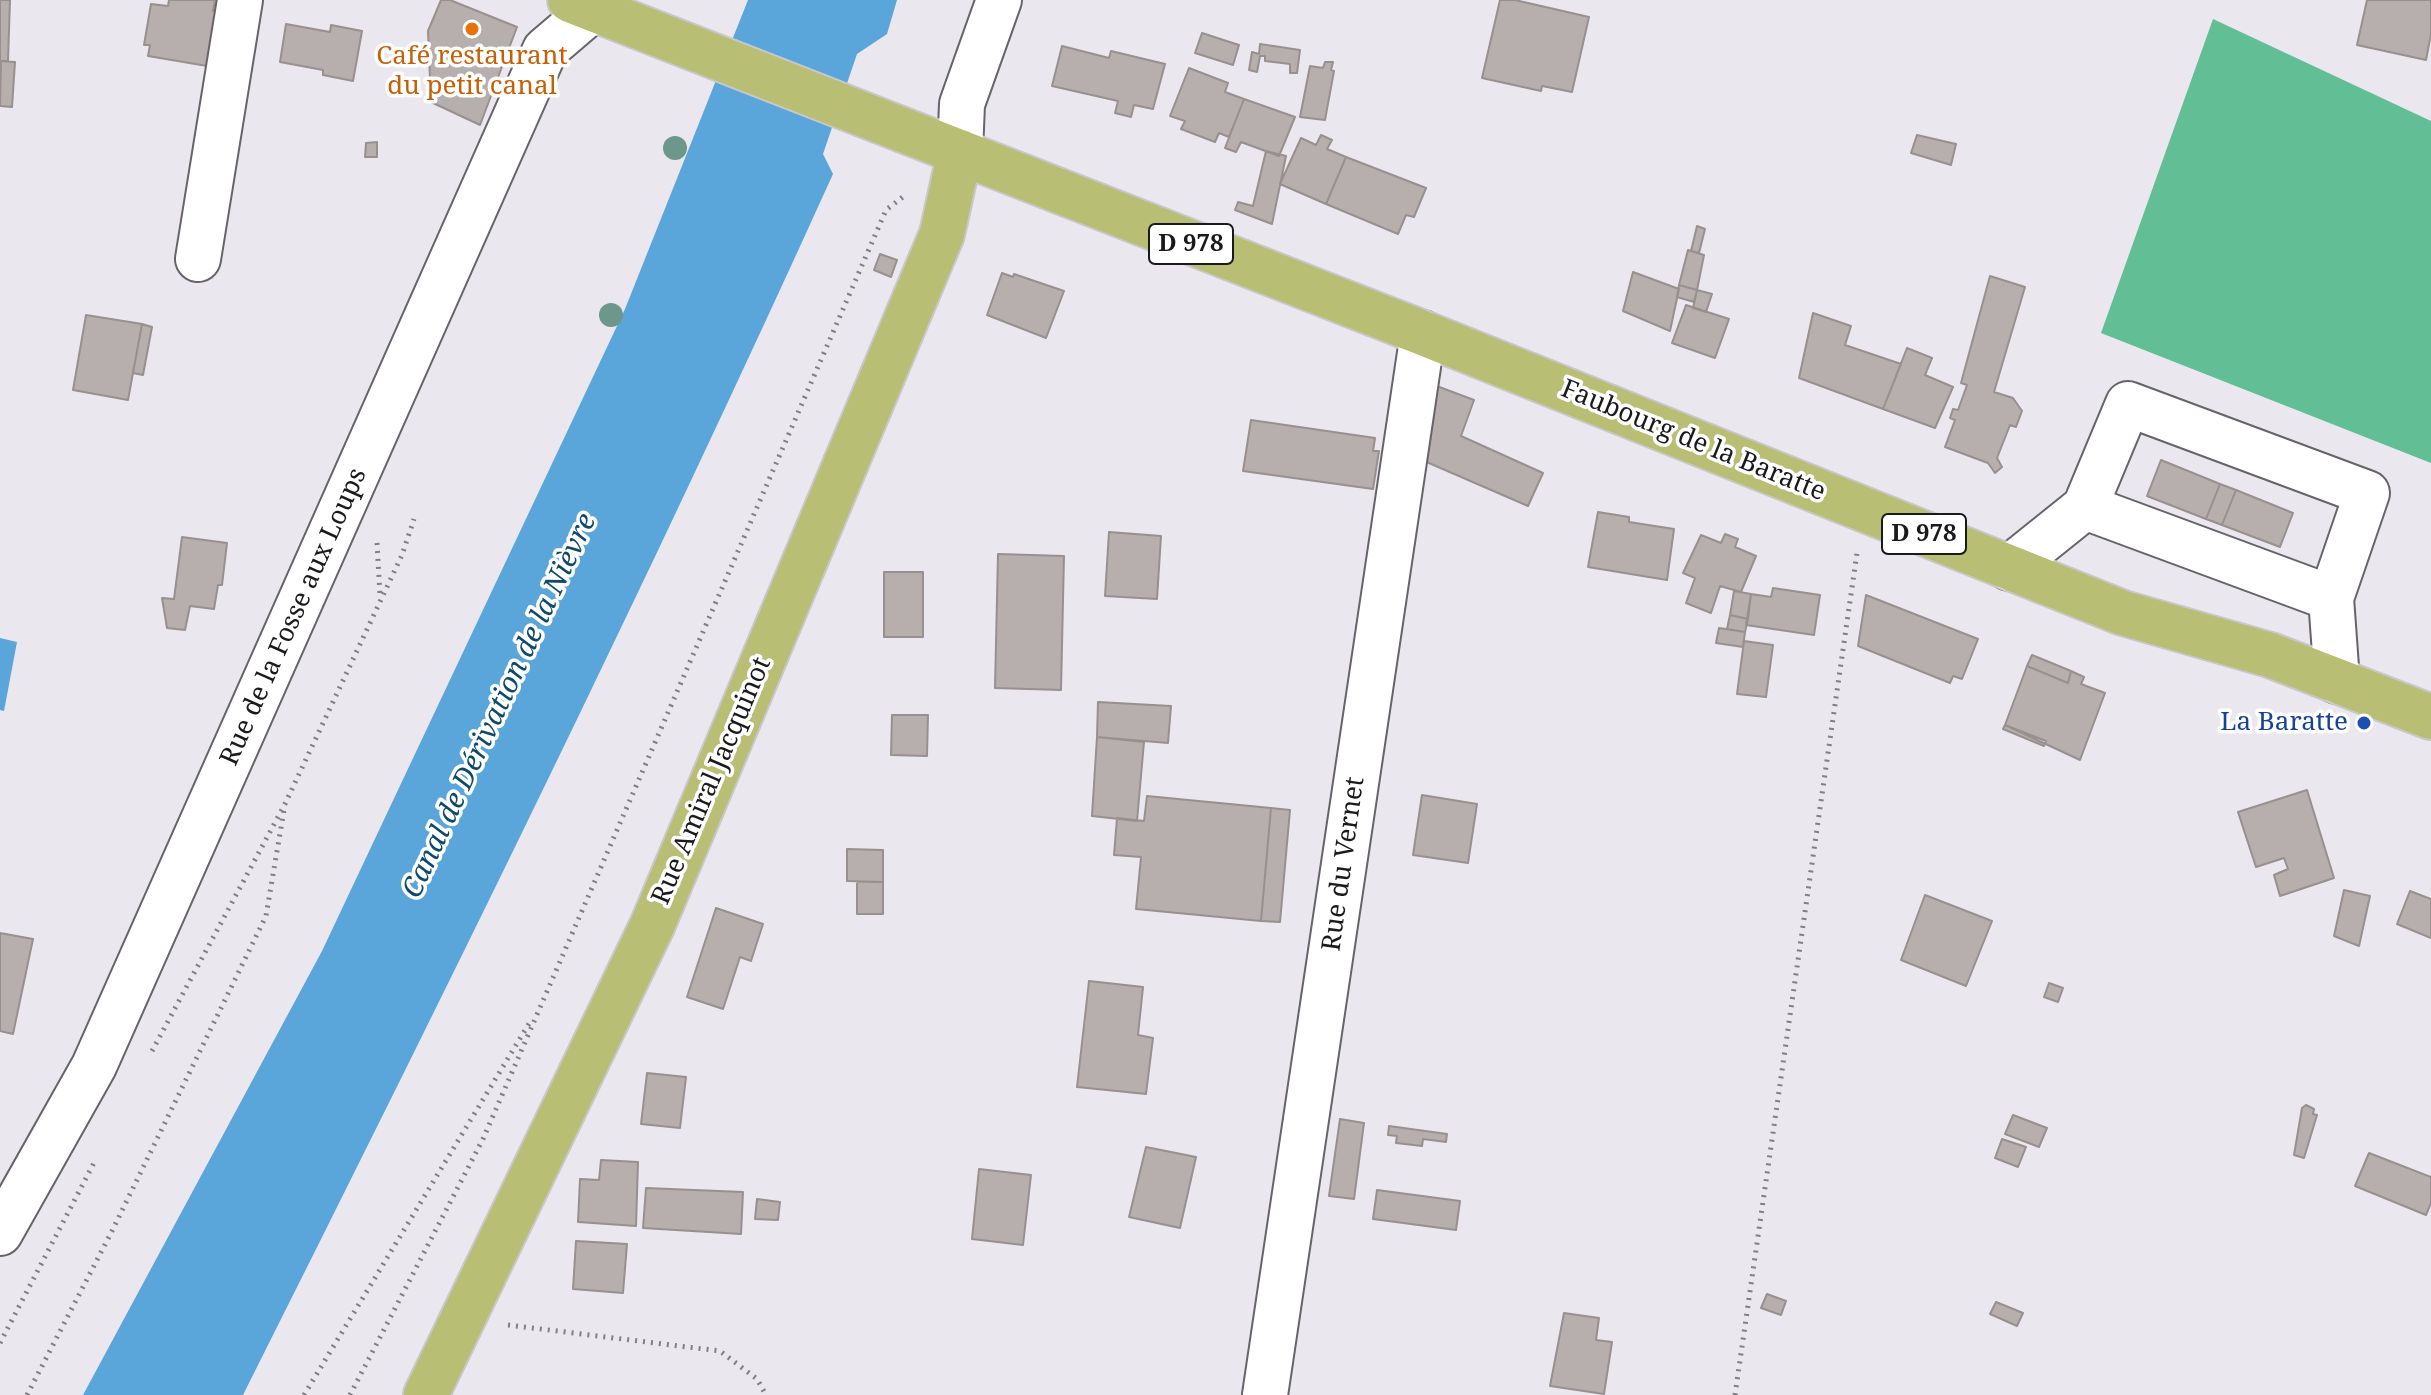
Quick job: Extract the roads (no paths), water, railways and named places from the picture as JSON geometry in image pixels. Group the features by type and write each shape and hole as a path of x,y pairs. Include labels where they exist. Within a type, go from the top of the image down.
{"main road":[{"name":"D 978","path":"587,3 658,34 960,152"},
{"name":"Faubourg de la Baratte","path":"960,152 2123,613 2270,655 2431,717"},
{"name":"Rue Amiral Jacquinot","path":"426,1395 652,926 942,234 960,152"}],"street":[{"path":"198,259 240,0"},
{"path":"960,152 962,104 999,0"},
{"name":"Rue de la Fosse aux Loups","path":"0,1233 94,1066 545,50 587,3"},
{"name":"Rue du Vernet","path":"1267,1385 1423,333"},
{"path":"2009,568 2085,507 2128,404 2367,493 2331,598 2337,681"},
{"path":"2085,507 2331,598"}],"water":[{"name":"Canal de Dérivation de la Nièvre","path":"748,0 897,0 887,34 857,54 823,154 833,174 618,635 243,1395 83,1395 322,951 625,309"},
{"path":"0,638 17,642 4,711 0,710"}],"place":[{"name":"Café restaurant du petit canal","path":"472,29"},
{"name":"La Baratte","path":"2364,723"}]}
